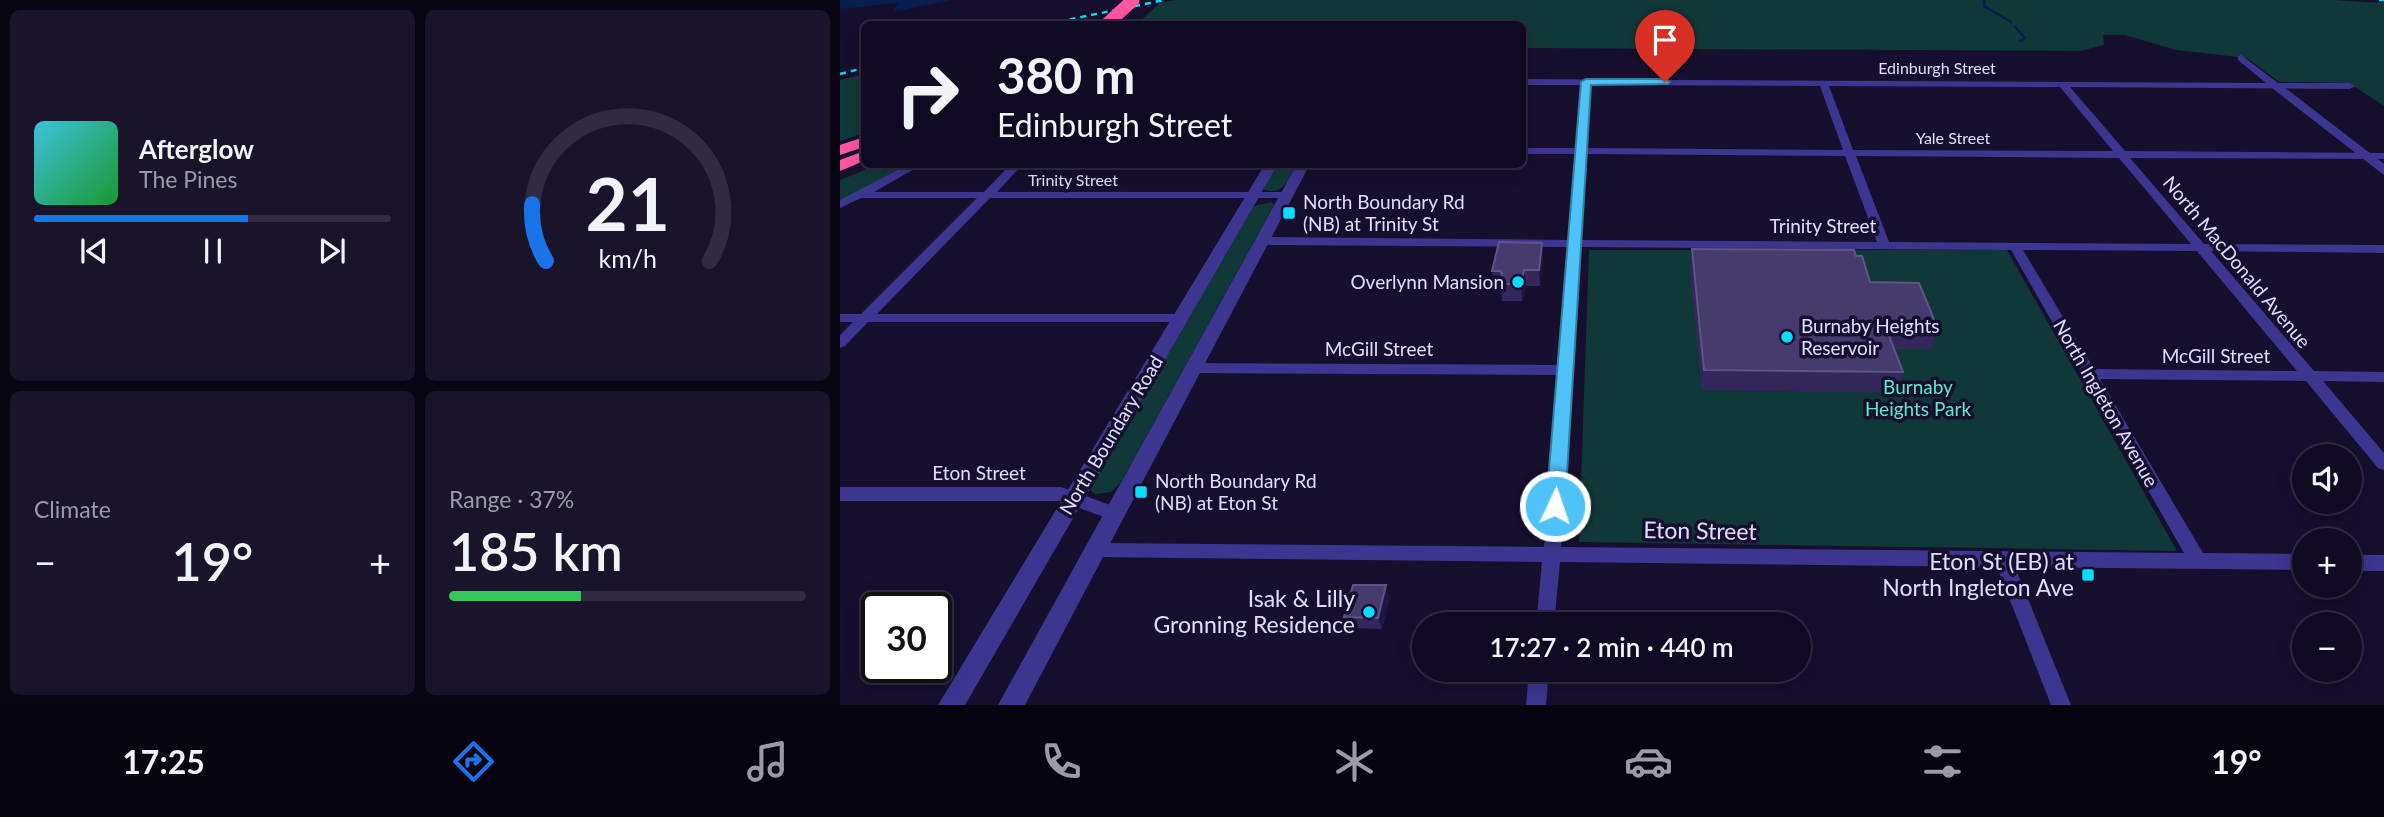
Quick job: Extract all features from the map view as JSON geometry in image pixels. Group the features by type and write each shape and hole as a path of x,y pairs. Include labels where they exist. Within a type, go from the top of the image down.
{"highway":[{"path":"1110,21 1133,0"},
{"path":"1124,21 1146,0"},
{"path":"840,152 861,144"},
{"path":"840,164 861,156"}],"street":[{"path":"2241,58 2384,171"},
{"name":"Edinburgh Street","path":"1526,82 2350,86"},
{"path":"1546,612 1586,82"},
{"path":"1823,83 1884,245"},
{"name":"North MacDonald Avenue","path":"2062,84 2384,464"},
{"name":"Yale Street","path":"1526,151 2384,156"},
{"path":"840,205 910,168"},
{"path":"840,343 1014,168"},
{"name":"North Boundary Road","path":"951,705 1270,168"},
{"name":"North Boundary Road","path":"1011,705 1302,168"},
{"name":"Trinity Street","path":"859,195 1287,195"},
{"name":"Trinity Street","path":"1262,241 2384,249"},
{"name":"North Ingleton Avenue","path":"2015,246 2198,561"},
{"path":"840,318 1180,318"},
{"name":"McGill Street","path":"1193,368 1564,370"},
{"name":"McGill Street","path":"2090,374 2384,377"},
{"name":"Eton Street","path":"840,494 1061,494 1115,514"},
{"name":"Eton Street","path":"1095,550 2292,562"},
{"path":"2003,559 2062,705"},
{"path":"2362,563 2384,563"},
{"path":"1536,705 1538,682"}],"green space":[{"path":"2333,0 2384,3 2384,106 2349,83 2279,82 2247,58 2176,50 2125,35 2103,35 2104,45 2080,51 1526,48 1526,21 1140,21 1161,2"},
{"path":"861,75 861,134 840,141 840,80"},
{"path":"870,168 905,168 840,201 840,180"},
{"path":"1275,168 1294,168 1280,189 1263,189"},
{"path":"1272,202 1274,205 1121,482 1111,492 1095,494 1089,488 1253,206"},
{"name":"Burnaby Heights Park","path":"1589,250 2007,250 2177,551 1579,542"}],"water":[{"path":"840,0 971,0 899,11 840,24"}],"pier":[{"path":"952,0 973,0 899,11 894,15 840,24 840,9 899,3 892,12"}],"building":[{"path":"1499,242 1542,243 1539,270 1524,270 1521,284 1500,284 1502,273 1492,271"},
{"name":"Burnaby Heights Reservoir","path":"1692,249 1854,250 1856,256 1862,256 1870,282 1919,283 1938,329 1886,328 1903,372 1704,370"},
{"path":"1353,585 1386,585 1378,618 1344,617"}],"waterway":[{"path":"1984,0 1984,6 2011,22"},
{"path":"2015,27 2025,38 2020,41"}],"railway":[{"path":"1062,21 1164,0"},
{"path":"2379,0 2384,0"},
{"path":"840,74 861,69"}],"place":[{"name":"North Boundary Rd (NB) at Trinity St","path":"1289,213"},
{"name":"Overlynn Mansion","path":"1518,282"},
{"name":"Burnaby Heights Reservoir","path":"1787,337"},
{"name":"North Boundary Rd (NB) at Eton St","path":"1141,492"},
{"name":"Eton St (EB) at North Ingleton Ave","path":"2088,575"},
{"name":"Isak & Lilly Gronning Residence","path":"1369,612"}],"route":[{"path":"1555,506 1570,271 1586,82 1665,82"}]}
